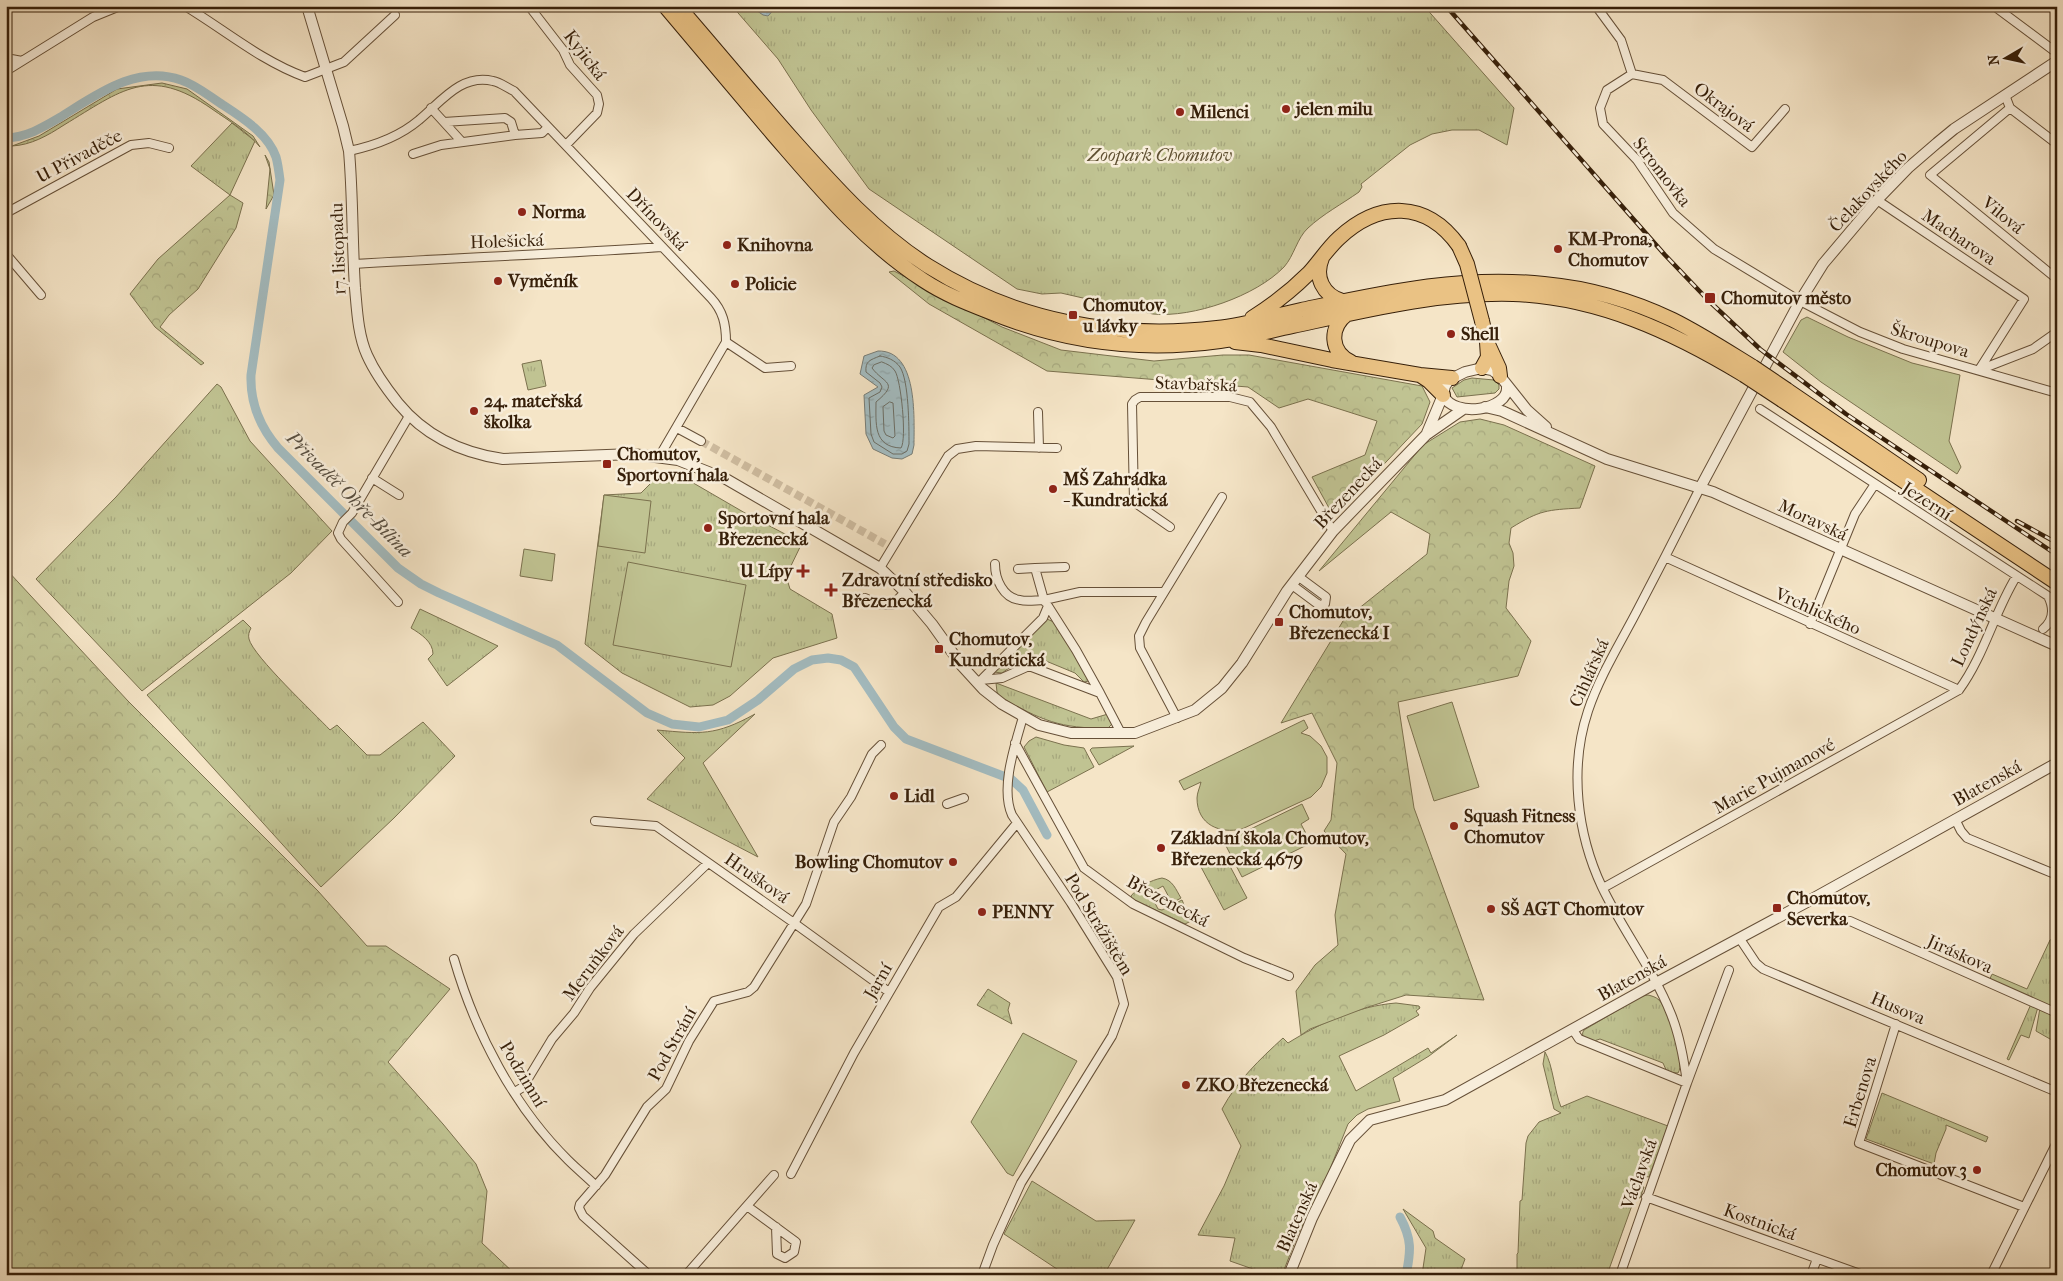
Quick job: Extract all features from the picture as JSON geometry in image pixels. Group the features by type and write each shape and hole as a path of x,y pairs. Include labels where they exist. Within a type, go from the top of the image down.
{"highway":[{"path":"665,6 824,194 858,228 894,259 924,281 958,300 1024,326 1078,339 1127,345 1173,346 1222,341 1344,308"},
{"path":"678,6 835,187 869,221 914,256 958,283 1026,313 1068,324 1100,329 1180,331 1219,328 1344,308 1450,296 1514,294 1568,300 1608,310 1668,332 1748,371 2057,572"},
{"path":"1243,323 1272,305 1308,273 1338,238 1364,219 1389,210 1419,213 1438,223 1450,233 1459,246 1467,264 1487,342 1488,357 1482,368"},
{"path":"1323,256 1319,267 1321,285 1344,308"},
{"path":"1344,308 1334,338 1339,354 1352,362"},
{"path":"1222,341 1261,345 1420,375 1452,378"},
{"path":"1487,342 1504,382"},
{"path":"1420,375 1443,395"},
{"path":"1785,395 2057,583"}],"street":[{"path":"6,71 93,17 120,6"},
{"path":"185,6 262,57 286,70 305,77 344,62 395,15"},
{"name":"17. listopadu","path":"307,6 349,151 358,320 366,354 383,384 409,416 426,431 448,443 485,457 503,459 633,454 659,457"},
{"name":"Kyjická","path":"529,6 563,50 570,65 597,95 599,104 597,113 566,145"},
{"path":"1596,6 1621,40 1632,74"},
{"path":"1994,6 2057,53"},
{"path":"6,58 22,62"},
{"name":"Čelakovského","path":"1754,389 1800,301 1823,264 1877,200 1908,168 1954,129 2057,62"},
{"name":"Okrajová","path":"1632,74 1662,80 1752,148 1785,109"},
{"name":"Stromovka","path":"1632,74 1607,90 1600,108 1603,124 1637,160 1673,213 1689,228 1714,249 1800,301"},
{"name":"Dřínovská","path":"349,151 372,146 395,135 418,121 455,88 476,80 494,81 514,91 716,303 726,327 726,342"},
{"path":"2005,95 2010,108 2057,144"},
{"path":"431,108 462,142"},
{"name":"Vilová","path":"2010,108 1930,175 2057,279"},
{"path":"444,122 505,118 511,122 515,135"},
{"path":"413,154 441,145 542,133 548,127"},
{"name":"U Přivaděče","path":"6,213 131,145 149,142 170,148"},
{"name":"Macharova","path":"1877,200 2024,299 1979,370"},
{"name":"Holešická","path":"354,264 519,254 572,254 662,246"},
{"path":"6,254 41,296"},
{"name":"Škroupova","path":"1800,301 1860,332 1903,349 2057,392"},
{"path":"1979,370 2033,349 2057,332"},
{"path":"659,457 726,342 765,368 790,366"},
{"path":"1426,435 1445,386 1452,378 1465,372 1482,368 1492,370 1527,410 1553,433"},
{"path":"1426,435 1462,410 1485,407 1502,401 1506,395 1504,382"},
{"name":"Cihlářská","path":"1656,983 1603,888 1590,858 1580,812 1576,778 1581,744 1588,711 1604,673 1666,557 1700,488 1754,389"},
{"path":"1443,395 1448,403 1462,410"},
{"name":"Stavbařská","path":"1170,527 1134,502 1132,404 1134,400 1140,397 1230,397 1250,402 1271,427 1333,531"},
{"path":"1485,407 1502,411 1553,433"},
{"name":"Jezerní","path":"1760,409 2048,596 2052,604 2052,615 2048,624 2043,628"},
{"path":"1038,412 1039,448"},
{"path":"398,602 341,539 338,533 342,522 352,512 409,416"},
{"path":"676,428 701,442"},
{"name":"Moravská","path":"1553,433 1607,459 1700,488 2057,646"},
{"name":"Březenecká","path":"659,457 678,460 726,479 880,568 905,592 932,624 962,666 980,680 1002,704 1023,717 1039,725 1072,733 1135,733 1195,710 1222,688 1242,663 1298,576 1333,531 1426,435"},
{"path":"880,568 888,547 948,456 957,449 976,446 1057,448"},
{"path":"372,478 399,496"},
{"path":"1810,624 1855,514 1875,484"},
{"path":"1177,718 1140,648 1139,636 1222,497"},
{"name":"Vrchlického","path":"1666,557 1959,690"},
{"path":"995,564 995,574 1004,592 1019,600 1046,603 1080,592 1164,592"},
{"path":"1018,569 1065,567"},
{"path":"1035,568 1046,603 1076,650 1121,733"},
{"path":"1292,585 1319,605 1326,604 1326,596 1298,576"},
{"name":"Londýnská","path":"1959,690 1969,676 1994,618 2016,577"},
{"path":"865,598 878,604 892,605 905,592"},
{"path":"980,680 1043,618 1046,603"},
{"path":"980,680 1002,678 1029,666 1100,693"},
{"name":"Marie Pujmanové","path":"1603,888 1959,690"},
{"name":"Pod Strážištěm","path":"982,1275 993,1245 1021,1183 1112,1036 1124,1004 1117,978 1008,806 1010,768 1023,717"},
{"name":"Březenecká","path":"1015,743 1084,868 1133,904 1244,958 1289,976"},
{"name":"Pod Strání","path":"649,1275 583,1216 580,1204 596,1186 648,1107 666,1088 689,1042 714,1001 748,992 754,987 806,904 834,822 851,797 872,754 881,745"},
{"name":"Blatenská","path":"1289,1275 1312,1218 1350,1140 1370,1120 1445,1100 2057,763"},
{"path":"947,804 964,798"},
{"path":"1955,819 1967,838 2057,875"},
{"name":"Hrušková","path":"595,822 656,826 889,992"},
{"name":"Jarní","path":"791,1174 854,1053 939,907 956,897 1017,823"},
{"name":"Meruňková","path":"515,1092 523,1087 552,1039 634,934 708,862"},
{"name":"Jiráskova","path":"1850,921 2057,1014"},
{"name":"Husova","path":"1740,939 1756,963 1763,969 2057,1092"},
{"name":"Podzimní","path":"454,960 476,1019 495,1060 515,1092 532,1118 567,1160 596,1186"},
{"name":"Václavská","path":"1620,1275 1646,1197 1729,970"},
{"name":"Václavská","path":"1656,983 1671,1014 1683,1051 1687,1084"},
{"name":"Erbenova","path":"1896,1024 1859,1143 2024,1206"},
{"path":"1572,1030 1579,1039 1687,1084"},
{"path":"1991,1275 2057,1142"},
{"path":"686,1275 774,1175"},
{"name":"Kostnická","path":"1646,1197 1863,1275"},
{"path":"747,1206 776,1227"},
{"path":"1811,1275 1817,1259"}],"green space":[{"name":"Zoopark Chomutov","path":"732,6 1424,6 1514,108 1507,145 1479,130 1452,130 1432,134 1410,145 1361,184 1362,187 1359,192 1308,228 1284,267 1272,278 1241,296 1205,309 1169,314 1153,314 1061,293 1042,294 1017,289 869,189 811,110 778,59"},
{"path":"162,83 187,89 253,136 260,147 237,126 190,96 170,88 153,85 136,87 120,93 45,136 26,144 12,146 39,136 117,89"},
{"path":"232,123 255,141 230,195 191,166"},
{"path":"265,155 269,162 274,195 266,209 270,169"},
{"path":"230,195 243,203 236,228 198,289 169,315 160,327 204,363 201,365 155,327 130,294 158,259"},
{"path":"894,271 1002,327 1061,350 1154,361 1223,355 1249,355 1422,386 1430,402 1422,424 1334,517 1312,477 1365,455 1377,421 1308,399 1279,408 1248,387 1047,371 929,304 889,272"},
{"path":"1807,317 1848,337 1912,363 1960,375 1949,441 1961,467 1957,474 1821,382 1783,352 1801,320"},
{"path":"541,360 546,386 528,390 522,364"},
{"path":"1472,378 1494,380 1499,385 1499,389 1495,393 1457,397 1452,388 1464,380"},
{"path":"217,384 221,387 250,441 332,531 291,573 142,691 36,579 116,497"},
{"path":"1480,419 1504,425 1595,466 1580,508 1559,509 1537,514 1511,528 1509,543 1513,553 1514,566 1509,581 1506,608 1531,641 1518,676 1398,702 1414,808 1484,1000 1406,995 1365,1008 1310,1029 1301,1035 1296,991 1315,965 1338,945 1335,915 1346,854 1324,831 1331,820 1337,763 1312,713 1281,723 1343,621 1427,554 1430,534 1391,512 1319,571 1423,445 1460,422"},
{"path":"659,475 683,477 802,543 786,576 790,589 832,614 837,638 773,658 730,696 713,705 690,707 622,673 585,644 604,495 641,493"},
{"path":"604,495 651,501 645,553 598,546"},
{"path":"524,549 555,554 552,581 520,576"},
{"path":"628,562 746,585 731,667 613,645"},
{"path":"6,569 128,701 318,891 367,946 386,946 450,989 388,1062 476,1164 487,1191 482,1243 516,1275 6,1275"},
{"path":"420,609 498,646 447,686 428,659 433,654 429,642 411,628"},
{"path":"1047,619 1056,623 1089,681 1084,682 1075,673 1029,654 1002,673 994,672 999,667 1007,668 1008,665 1002,664"},
{"path":"243,620 251,628 249,638 253,647 272,671 330,730 337,725 367,755 380,755 423,722 455,756 394,818 321,887 147,695"},
{"path":"996,683 1091,719 1108,714 1113,723 1108,728 1091,728 1051,722 1027,712 1000,697 997,692"},
{"path":"1452,702 1479,787 1434,801 1407,716"},
{"path":"755,714 703,763 758,857 647,799 685,758 657,730 708,732 729,726"},
{"path":"1304,720 1308,728 1301,733 1310,736 1321,746 1327,757 1327,773 1321,787 1311,797 1242,829 1218,829 1205,821 1198,807 1197,796 1201,782 1184,790 1179,781"},
{"path":"1036,737 1064,745 1084,748 1094,767 1047,792 1024,747"},
{"path":"1134,746 1099,765 1090,750 1092,748"},
{"path":"1302,804 1309,819 1301,824 1311,843 1242,877 1224,842"},
{"path":"1224,855 1247,898 1224,910 1201,867"},
{"path":"1162,878 1172,883 1181,898 1172,903 1163,886 1150,893 1158,909 1162,910 1182,900 1191,921 1185,924 1132,899 1131,896 1141,887"},
{"path":"2057,937 2057,1043 2036,1031 2040,1008 2038,1007 2029,1038 2021,1035 2009,1060 2007,1059 2031,1004 1989,981 1992,974 2027,989 2050,940"},
{"path":"988,989 1010,1003 1008,1010 1012,1024 977,1005"},
{"path":"1642,996 1655,997 1663,1005 1671,1024 1680,1059 1678,1073 1667,1072 1663,1063 1600,1039 1591,1042 1583,1036 1584,1030"},
{"path":"1396,1003 1419,1006 1420,1008 1416,1011 1419,1015 1384,1035 1339,1056 1356,1091 1428,1048 1431,1053 1457,1035 1429,1056 1393,1078 1400,1101 1368,1109 1357,1115 1348,1124 1322,1189 1298,1234 1282,1275 1270,1275 1230,1261 1235,1238 1198,1235 1224,1186 1241,1146 1222,1109 1228,1099 1250,1071 1283,1038 1288,1043 1326,1022 1368,1008"},
{"path":"1023,1033 1077,1061 1013,1176 1007,1173 971,1122"},
{"path":"1545,1052 1561,1107 1587,1096 1668,1126 1649,1177 1642,1176 1639,1185 1644,1187 1640,1198 1635,1197 1607,1275 1517,1275 1516,1272 1526,1143 1528,1136 1539,1122 1561,1113 1554,1109 1543,1064"},
{"path":"1882,1093 1988,1137 1986,1142 1946,1125 1934,1164 1866,1139"},
{"path":"1032,1181 1096,1221 1135,1220 1104,1275 1066,1275 1004,1234"},
{"path":"1403,1209 1433,1231 1435,1238 1465,1259 1459,1275 1422,1275 1426,1248"}],"water":[{"path":"750,6 777,6 768,16 763,15"},
{"path":"878,351 891,354 900,361 907,373 911,387 914,445 912,454 902,459 892,458 873,449 866,434 864,395 878,387 860,374 864,356"}],"waterway":[{"name":"Přivaděč Ohře-Bílina","path":"6,138 28,134 102,92 132,79 164,76 187,82 202,91 246,121 261,134 272,149 278,168 280,180 251,375 252,395 257,414 266,432 278,448 398,568 421,584 439,593 557,645 647,713 672,724 699,727 728,720 758,700 794,669 812,660 828,658 841,660 854,667 894,727 906,739 1011,779 1023,790 1047,835"},
{"name":"Přivaděč Ohře-Bílina","path":"1400,1217 1407,1232 1409,1245 1406,1275"}],"tunnel":[{"path":"701,441 885,544"}],"railway":[{"path":"1446,6 1665,255 1709,301 1760,349 1846,414 2057,555"},
{"path":"2017,521 2057,543"}],"place":[{"name":"jelen milu","path":"1286,109"},
{"name":"Milenci","path":"1180,112"},
{"name":"Norma","path":"522,212"},
{"name":"Knihovna","path":"727,245"},
{"name":"KM-Prona, Chomutov","path":"1558,249"},
{"name":"Vyměník","path":"498,281"},
{"name":"Policie","path":"735,284"},
{"name":"Chomutov město","path":"1710,298"},
{"name":"Chomutov, u lávky","path":"1073,315"},
{"name":"Shell","path":"1451,334"},
{"name":"24. mateřská školka","path":"474,411"},
{"name":"Chomutov, Sportovní hala","path":"607,464"},
{"name":"MŠ Zahrádka - Kundratická","path":"1053,489"},
{"name":"Sportovní hala Březenecká","path":"708,528"},
{"name":"U Lípy","path":"803,571"},
{"name":"Zdravotní středisko Březenecká","path":"831,590"},
{"name":"Chomutov, Březenecká I","path":"1279,622"},
{"name":"Chomutov, Kundratická","path":"939,649"},
{"name":"Lidl","path":"894,796"},
{"name":"Squash Fitness Chomutov","path":"1454,826"},
{"name":"Základní škola Chomutov, Březenecká 4679","path":"1161,848"},
{"name":"Bowling Chomutov","path":"953,862"},
{"name":"Chomutov, Severka","path":"1777,908"},
{"name":"SŠ AGT Chomutov","path":"1491,909"},
{"name":"PENNY","path":"982,912"},
{"name":"ZKO Březenecká","path":"1186,1085"},
{"name":"Chomutov 3","path":"1977,1170"}]}
